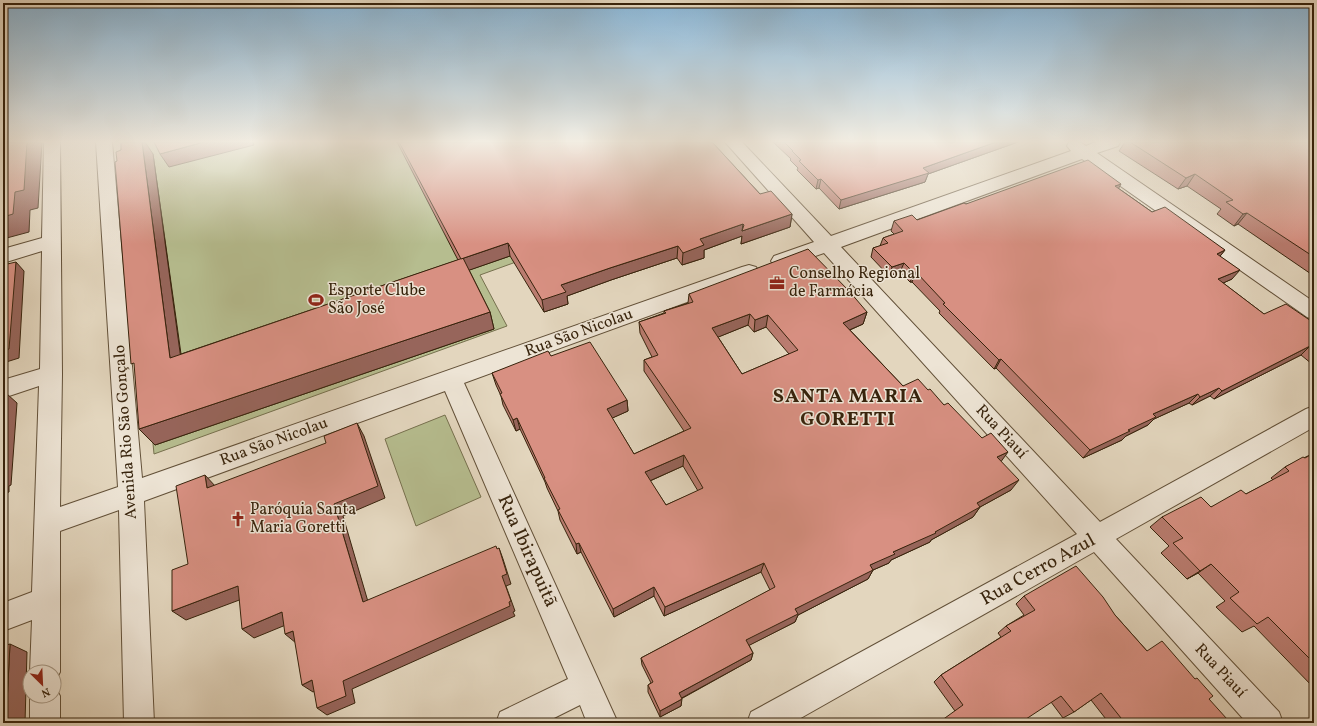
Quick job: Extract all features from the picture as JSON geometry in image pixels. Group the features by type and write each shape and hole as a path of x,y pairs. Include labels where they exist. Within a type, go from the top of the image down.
{"street":[{"path":"45,664 51,374 52,176"},
{"name":"Avenida Rio São Gonçalo","path":"107,176 131,494 139,723"},
{"name":"Rua Piauí","path":"764,176 1268,723"},
{"name":"Rua São Nicolau","path":"47,524 826,244 1002,176"},
{"path":"1118,176 1314,312"},
{"path":"3,256 52,242"},
{"path":"3,389 51,374"},
{"name":"Rua Ibirapuitã","path":"451,379 603,723"},
{"name":"Rua Cerro Azul","path":"762,723 1314,416"},
{"path":"3,616 46,601"},
{"path":"511,723 586,686"},
{"path":"45,704 45,723"}],"green space":[{"name":"Esporte Clube São José","path":"127,176 466,176 516,262 480,275 507,326 154,454"},
{"path":"445,415 481,497 416,526 385,439"}],"building":[{"path":"3,176 25,176 24,190 15,192 13,214 3,217"},
{"path":"116,176 146,176 170,358 463,258 490,312 139,429 134,363 131,364"},
{"path":"417,176 743,176 760,194 771,191 792,214 742,231 743,224 700,239 704,245 683,253 678,246 610,268 561,285 566,292 542,300 508,243 461,259"},
{"path":"814,176 920,176 841,200 821,179 818,180"},
{"path":"1044,176 1110,176 1121,184 1115,186 1152,212 1165,207 1225,250 1217,254 1240,270 1218,279 1264,314 1286,304 1314,323 1314,349 1310,346 1222,391 1219,388 1200,397 1198,394 1153,414 1156,417 1090,450 1001,359 999,360 943,304 945,303 916,272 914,273 904,263 892,267 873,248 888,243 883,238 903,231 894,221 912,215 917,220 964,203 966,204"},
{"path":"1198,176 1314,176 1314,257 1247,213 1243,214 1226,202 1233,200"},
{"path":"808,249 850,292 867,312 843,323 903,386 918,379 928,390 930,389 944,405 948,403 982,438 991,433 1008,452 997,457 1019,480 977,503 980,507 935,532 936,533 893,552 895,554 870,565 873,570 795,609 798,614 746,640 753,653 679,693 682,699 660,711 648,685 653,682 641,658 775,587 764,563 665,607 654,587 613,609 579,543 576,544 558,510 560,509 544,478 517,418 513,420 500,394 502,393 492,373 548,351 551,356 590,342 627,400 607,409 634,454 691,428 644,360 658,355 639,322 666,313 664,311 693,302 689,294","holes":["750,314 755,320 768,315 798,350 742,374 712,328","684,455 703,488 666,505 645,472"]},
{"path":"16,262 9,349 3,351 3,265"},
{"path":"7,394 3,439 3,395"},
{"path":"357,423 378,486 334,504 363,602 496,546 497,549 499,548 507,574 502,576 511,601 509,602 510,606 343,681 346,696 317,708 312,680 302,685 293,631 285,634 282,612 242,629 238,586 172,611 172,570 188,564 176,486 205,475 207,488 326,443 324,436"},
{"path":"1314,453 1314,663 1268,617 1257,624 1230,598 1239,592 1211,564 1200,571 1173,543 1183,538 1162,517 1201,497 1211,507 1241,490 1246,494 1289,471 1285,467"},
{"path":"1076,566 1103,597 1115,615 1147,651 1162,641 1195,679 1197,678 1213,696 1209,699 1227,719 1220,723 1125,723 1101,693 1074,712 1061,696 1020,723 938,723 963,705 941,675 1011,631 1006,626 1035,610 1024,596"},
{"path":"10,644 6,723 3,723 3,646"}],"place":[{"name":"Conselho Regional de Farmácia","path":"777,283"},
{"name":"Esporte Clube São José","path":"316,300"},
{"name":"Paróquia Santa Maria Goretti","path":"238,519"}],"district":[{"name":"SANTA MARIA GORETTI","path":"848,408"}]}
